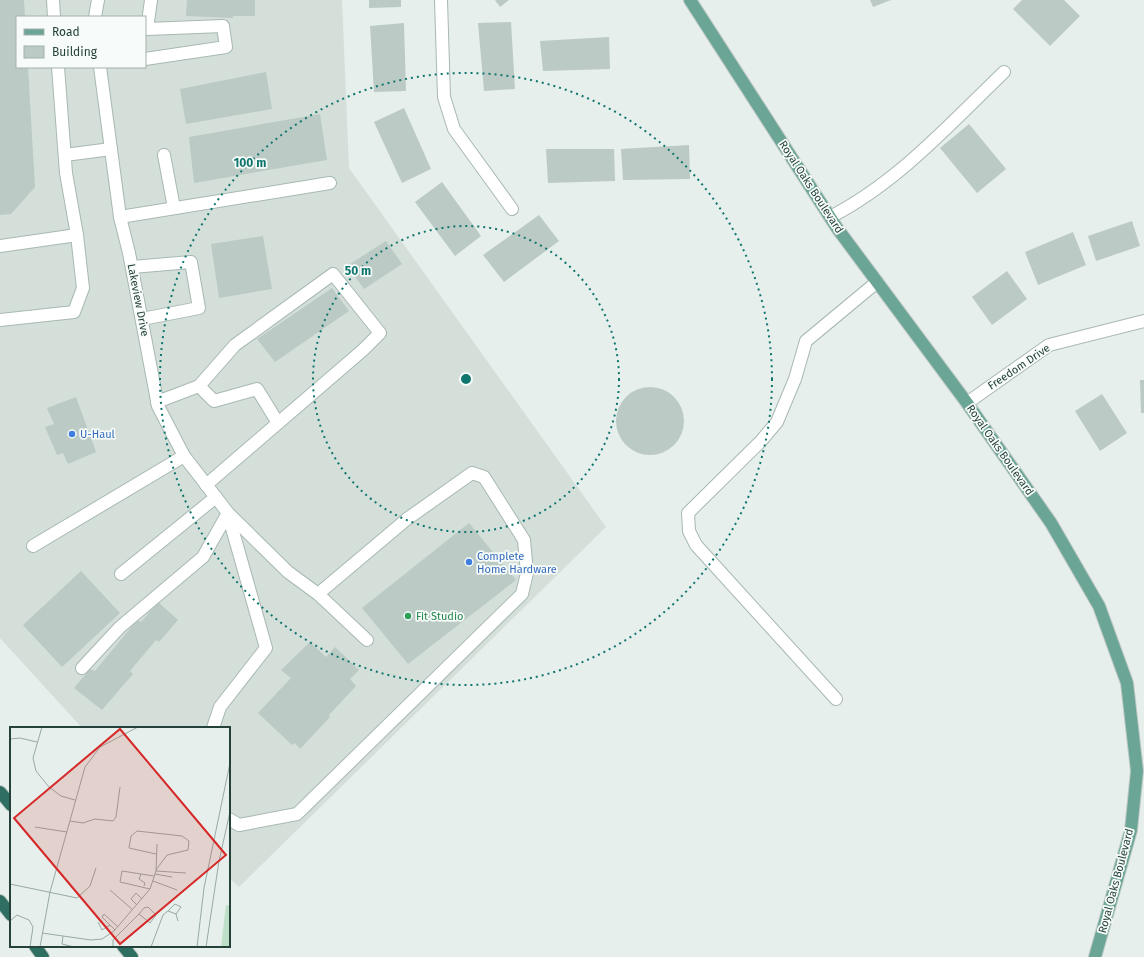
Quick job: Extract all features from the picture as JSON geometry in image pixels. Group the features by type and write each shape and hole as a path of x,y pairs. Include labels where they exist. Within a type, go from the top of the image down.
{"highway":[{"path":"0,792 10,805"},
{"path":"0,901 10,914"},
{"path":"36,947 43,957"},
{"path":"124,947 132,957"}],"main road":[{"name":"Royal Oaks Boulevard","path":"690,0 830,217 967,403 1051,522 1099,606 1127,684 1137,771 1131,830 1095,957"}],"street":[{"path":"53,0 54,16"},
{"path":"95,16 98,0"},
{"path":"146,59 226,47 223,26 146,29 151,0"},
{"path":"440,0 444,97 454,128 512,209"},
{"path":"0,320 74,312 83,288 65,155 58,68"},
{"name":"Lakeview Drive","path":"100,68 120,217 132,267 157,402 184,456 228,513"},
{"path":"830,217 853,205 923,151 1004,72"},
{"path":"65,155 111,149"},
{"path":"164,154 174,208"},
{"path":"120,217 330,183"},
{"path":"0,246 77,235"},
{"path":"132,267 191,262 199,308 142,319"},
{"path":"157,402 199,386 235,345 333,274 380,333 363,350 206,485"},
{"path":"836,699 696,545 690,531 688,513 761,441 777,422 794,379 806,341 877,282"},
{"name":"Freedom Drive","path":"967,403 1049,345 1144,321"},
{"path":"199,386 214,401 257,389 278,423"},
{"path":"33,546 184,456"},
{"path":"230,820 239,825 297,814 522,594 527,573 524,540 484,478 472,473 407,519 318,594"},
{"path":"121,574 216,497"},
{"path":"228,513 288,572 318,594 367,640"},
{"path":"82,668 120,627 203,557 228,513"},
{"path":"213,727 220,707 266,648 228,513"}],"shaded area":[{"path":"0,0 342,0 349,168 606,527 239,887 230,879 230,727 81,727 0,638"}],"building":[{"path":"0,0 24,0 25,16 16,16 16,68 28,68 35,187 11,214 0,215"},
{"path":"187,0 255,0 255,16 233,16 233,18 186,16"},
{"path":"369,0 401,0 401,7 369,8"},
{"path":"495,0 509,0 500,7"},
{"path":"870,0 891,0 873,7"},
{"path":"1022,0 1064,0 1080,16 1050,46 1013,9"},
{"path":"511,22 515,89 484,91 478,23"},
{"path":"404,23 406,91 374,92 370,26"},
{"path":"609,37 610,69 543,71 540,41"},
{"path":"266,72 272,109 186,124 180,89"},
{"path":"404,108 431,169 402,183 374,122"},
{"path":"320,114 327,160 194,183 189,137"},
{"path":"969,124 1006,169 977,193 940,148"},
{"path":"689,145 690,179 623,180 621,149"},
{"path":"546,149 614,149 615,181 548,183"},
{"path":"442,182 481,236 455,256 415,202"},
{"path":"539,215 559,241 504,282 483,255"},
{"path":"1132,221 1140,246 1096,261 1088,236"},
{"path":"1073,232 1086,265 1038,285 1025,252"},
{"path":"263,236 272,289 219,298 211,244"},
{"path":"386,241 402,264 364,289 347,266"},
{"path":"1007,271 1027,299 992,325 972,297"},
{"path":"332,288 349,311 275,362 257,339"},
{"path":"1140,380 1144,380 1144,413 1141,413"},
{"path":"643,387 657,387 669,392 679,402 684,414 684,428 679,440 669,450 657,455 643,455 631,450 621,440 616,428 616,414 621,402 631,392"},
{"path":"1102,394 1127,433 1100,451 1075,411"},
{"path":"76,397 96,452 68,464 63,453 57,455 45,427 54,424 47,408"},
{"path":"469,523 516,580 408,664 362,608"},
{"path":"81,571 120,613 62,667 23,625"},
{"path":"158,602 178,620 159,642 156,640 130,671 133,674 102,710 74,688 90,669 95,671 137,620 141,622"},
{"path":"310,642 326,657 335,647 359,670 350,679 356,686 300,749 295,743 292,745 258,713 291,678 281,670"}],"place":[{"name":"U-Haul","path":"72,434"},
{"name":"Complete Home Hardware","path":"469,562"},
{"name":"Fit Studio","path":"408,616"}]}
